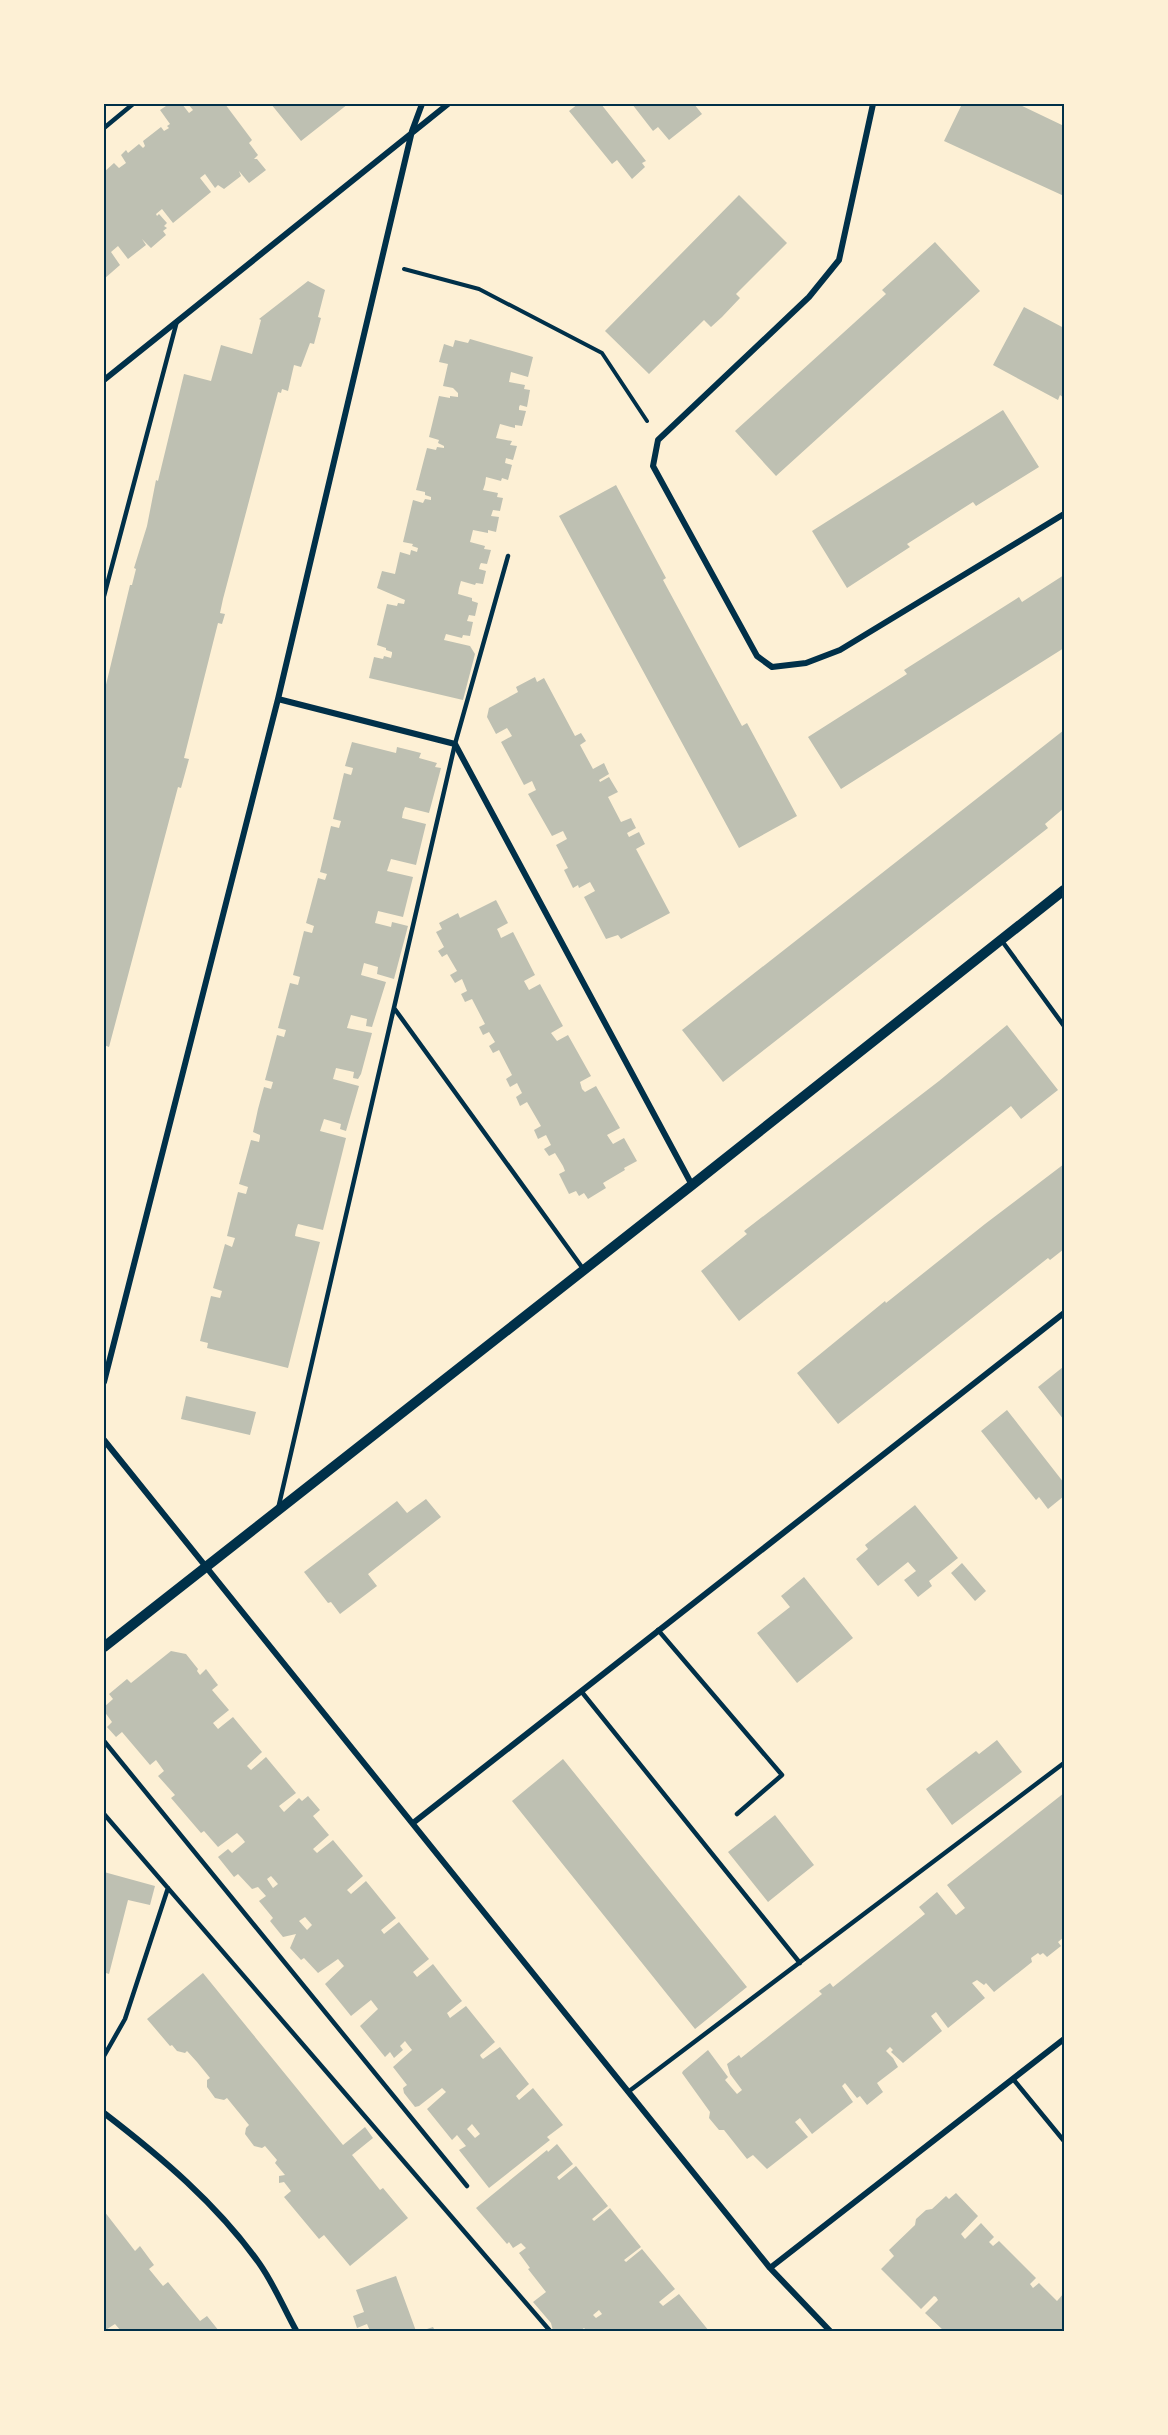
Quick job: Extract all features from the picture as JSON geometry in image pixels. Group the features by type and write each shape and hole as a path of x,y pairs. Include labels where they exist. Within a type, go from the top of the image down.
{"street":[{"path":"104,1382 278,699 412,131 422,104"},
{"path":"104,380 448,104"},
{"path":"873,104 839,260 809,297 658,440 653,466 757,656 772,667 806,663 840,650 1065,514"},
{"path":"278,699 455,744 692,1185"},
{"path":"104,1647 1065,890"},
{"path":"413,1823 1065,1312"},
{"path":"104,1440 770,2268 831,2331"},
{"path":"770,2268 1065,2039"},
{"path":"104,2113 155,2153 208,2204 259,2264 297,2331"}],"lane":[{"path":"104,128 133,104"},
{"path":"104,596 177,321"},
{"path":"277,1511 455,744 508,556"},
{"path":"1001,940 1065,1026"},
{"path":"394,1008 584,1270"},
{"path":"658,1630 782,1774 737,1814"},
{"path":"581,1691 800,1963"},
{"path":"104,1741 467,2186"},
{"path":"628,2092 1065,1763"},
{"path":"104,1814 551,2331"},
{"path":"104,2056 125,2019 168,1888"},
{"path":"1013,2079 1065,2141"}],"path":[{"path":"382,263 479,289 602,353 658,440"}],"building":[{"path":"169,104 182,104 189,113 193,110 188,104 225,104 252,140 249,143 258,155 254,159 257,159 266,170 249,183 239,171 241,176 224,189 218,185 215,188 205,174 200,178 211,192 173,223 162,209 156,214 157,216 159,214 167,223 164,226 167,228 163,231 166,235 151,248 142,239 146,245 128,259 118,246 111,252 120,265 104,279 104,172 114,163 119,168 126,163 121,155 126,150 128,153 139,144 143,148 145,146 143,141 161,127 164,131 169,128 167,126 170,124 160,110"},
{"path":"271,104 348,104 301,141"},
{"path":"578,104 601,104 646,161 642,163 645,167 632,179 617,160 612,164 569,111"},
{"path":"632,104 694,104 702,114 669,140 658,127 653,131"},
{"path":"962,104 1018,104 1064,126 1064,196 944,141"},
{"path":"739,195 787,243 736,294 740,298 722,317 711,327 704,320 649,374 605,331"},
{"path":"935,242 980,291 776,476 735,431 886,294 882,290"},
{"path":"308,281 325,290 318,317 321,318 314,344 310,343 301,367 294,365 288,391 282,389 281,393 278,392 223,599 220,613 225,614 222,624 218,623 184,758 189,759 181,788 178,787 109,1047 104,1045 104,693 130,585 132,585 136,569 134,568 147,526 156,480 158,481 184,374 211,381 221,345 252,354 261,320 259,319"},
{"path":"1024,307 1064,328 1064,398 1060,395 1058,400 993,365"},
{"path":"470,339 533,357 528,377 511,372 509,382 525,385 524,389 530,390 527,407 520,405 519,407 519,410 526,411 522,426 515,425 515,428 500,424 496,438 512,441 510,445 517,446 513,460 506,458 505,463 512,465 508,480 502,478 501,481 486,477 483,490 498,493 497,497 503,498 500,511 493,510 491,516 499,517 496,532 473,530 470,542 491,550 487,564 481,563 479,569 486,571 483,584 476,583 475,585 461,581 459,588 458,594 472,598 472,601 478,603 475,616 469,615 467,621 473,622 470,636 463,635 462,638 446,634 444,640 470,646 475,654 463,700 369,678 374,657 391,658 392,654 386,648 377,645 387,604 397,606 398,603 404,604 405,600 377,588 382,571 395,574 400,552 410,555 411,550 417,552 418,548 412,546 413,544 403,542 413,500 423,503 425,499 431,500 425,492 416,490 427,448 436,450 437,447 444,448 438,443 439,440 429,437 439,396 458,397 458,393 453,388 443,386 448,364 439,362 444,344 453,347 455,340 468,343"},
{"path":"1003,410 1039,467 976,506 973,502 907,544 910,547 847,588 812,531"},
{"path":"616,485 666,578 663,580 742,726 747,723 797,816 739,848 559,516"},
{"path":"1064,575 1064,648 841,789 808,737 907,674 904,670 1019,597 1022,602"},
{"path":"535,677 537,682 544,678 575,736 581,733 586,741 580,745 593,769 604,763 609,774 599,780 600,782 609,777 618,792 608,797 621,822 631,818 636,828 627,833 629,837 639,832 645,844 636,849 670,913 621,939 618,935 606,939 584,897 595,891 590,882 579,888 578,885 573,888 564,870 568,868 556,845 567,839 563,831 552,836 528,794 536,790 532,781 524,785 501,742 512,736 507,728 496,734 487,717 489,708 518,692 516,687"},
{"path":"1064,730 1064,808 1045,824 1048,828 723,1082 682,1030"},
{"path":"352,742 396,753 397,747 421,753 419,758 437,763 435,767 441,768 429,813 405,807 403,812 402,818 426,824 416,865 391,859 387,871 413,877 403,917 378,911 375,923 391,927 392,922 408,926 394,979 377,974 378,967 364,963 361,975 386,982 372,1027 366,1026 367,1019 351,1015 347,1028 372,1033 361,1074 358,1079 353,1078 354,1072 336,1068 333,1079 359,1086 346,1131 340,1129 341,1124 324,1119 320,1131 346,1138 323,1230 298,1224 296,1230 295,1236 320,1242 288,1368 207,1348 208,1343 200,1341 211,1296 220,1298 222,1291 213,1288 225,1244 232,1247 235,1238 227,1236 238,1192 246,1194 248,1187 239,1184 251,1140 259,1142 260,1135 253,1132 258,1109 264,1087 271,1089 273,1082 265,1080 277,1035 284,1037 286,1030 278,1028 290,983 298,985 300,977 293,975 304,931 312,933 314,926 306,923 318,878 325,880 327,874 320,872 331,826 339,828 341,821 333,819 344,773 351,775 353,768 345,766"},
{"path":"496,900 508,923 497,929 501,938 513,932 535,975 524,981 529,990 540,984 563,1026 551,1033 557,1041 568,1035 591,1076 580,1082 582,1089 585,1092 596,1086 620,1128 607,1135 613,1144 624,1138 637,1161 603,1183 606,1188 588,1199 584,1193 579,1196 576,1191 569,1194 559,1174 565,1171 563,1166 555,1153 549,1156 544,1149 551,1145 546,1135 538,1139 534,1130 541,1126 527,1102 520,1106 516,1097 522,1093 517,1083 510,1087 506,1079 512,1075 499,1050 493,1053 489,1046 495,1042 489,1032 483,1035 479,1027 485,1024 472,999 465,1002 461,994 467,991 462,979 455,983 450,975 457,971 447,954 442,957 438,951 444,947 436,932 442,929 439,923 458,913 460,918"},
{"path":"1007,1025 1058,1090 1021,1119 1011,1106 739,1321 701,1271 747,1234 744,1231 939,1081"},
{"path":"1064,1164 1064,1249 1050,1260 1048,1258 838,1424 797,1373 885,1301 886,1303"},
{"path":"1063,1367 1064,1369 1064,1420 1038,1387"},
{"path":"186,1396 256,1412 250,1435 181,1419"},
{"path":"1007,1410 1064,1483 1064,1496 1048,1509 1039,1497 1036,1500 981,1431"},
{"path":"426,1499 441,1517 368,1574 377,1586 340,1614 331,1602 328,1603 304,1572 397,1501 407,1513"},
{"path":"915,1505 958,1558 929,1581 932,1586 918,1597 904,1580 916,1571 908,1562 878,1586 856,1559 868,1549 865,1545"},
{"path":"962,1563 986,1591 975,1601 951,1573"},
{"path":"804,1577 853,1638 797,1683 757,1633 790,1607 781,1596"},
{"path":"171,1651 186,1654 200,1675 206,1669 218,1685 212,1690 229,1710 213,1723 218,1729 233,1717 262,1752 247,1766 251,1770 266,1757 296,1793 279,1806 284,1812 299,1798 302,1801 308,1796 320,1810 313,1816 329,1835 313,1849 317,1853 333,1840 363,1876 347,1890 351,1894 366,1881 396,1918 381,1930 384,1934 399,1922 429,1959 413,1972 417,1977 433,1964 462,2001 447,2013 450,2018 466,2006 495,2042 480,2055 481,2057 483,2059 500,2047 529,2084 516,2096 519,2100 533,2088 563,2125 547,2137 550,2140 489,2188 459,2150 466,2146 457,2135 452,2140 427,2109 446,2092 442,2088 415,2107 404,2093 403,2088 407,2085 393,2067 412,2050 405,2041 400,2046 403,2050 394,2058 390,2052 385,2057 360,2026 378,2009 371,2000 351,2016 325,1984 344,1966 338,1959 318,1973 304,1958 301,1960 290,1948 296,1934 283,1937 270,1921 273,1918 259,1901 266,1896 258,1887 252,1889 238,1874 234,1877 218,1857 228,1849 232,1853 245,1842 242,1838 237,1833 218,1847 204,1831 201,1833 171,1798 175,1795 158,1776 164,1771 156,1760 150,1765 122,1732 116,1737 107,1727 112,1722 104,1711 104,1707 113,1699 109,1694 127,1679 131,1683","holes":["271,1876 278,1884 273,1888 267,1879","305,1917 312,1925 307,1930 299,1921","472,2124 480,2134 475,2138 467,2129"]},
{"path":"997,1740 1022,1772 952,1825 926,1789 976,1751 979,1754"},
{"path":"563,1759 747,1987 695,2029 512,1801"},
{"path":"1064,1793 1064,1937 1058,1942 1061,1946 1047,1957 1043,1953 1040,1955 1038,1953 1031,1958 1032,1962 994,1992 986,1983 984,1985 977,1980 972,1983 985,1998 948,2028 936,2012 931,2016 942,2031 903,2063 891,2052 893,2050 890,2047 886,2051 898,2067 877,2083 883,2092 867,2105 860,2096 857,2098 845,2083 842,2086 853,2102 812,2134 800,2118 795,2122 808,2137 767,2169 753,2155 747,2159 724,2130 719,2130 709,2118 710,2112 682,2073 683,2071 708,2050 728,2077 725,2080 737,2094 742,2090 730,2074 727,2064 739,2055 741,2058 822,1994 819,1991 830,1983 833,1987 925,1914 919,1907 937,1892 956,1915 965,1908 947,1885"},
{"path":"775,1815 814,1865 768,1902 728,1852"},
{"path":"104,1872 155,1886 150,1905 128,1900 109,1974 106,1973 104,1979"},
{"path":"203,1973 343,2145 365,2127 373,2138 352,2155 380,2190 383,2188 408,2218 350,2266 324,2235 319,2239 284,2197 291,2191 284,2182 279,2183 279,2176 285,2175 275,2163 277,2160 265,2146 262,2148 254,2146 245,2134 249,2125 227,2098 224,2100 215,2098 207,2087 207,2080 210,2078 197,2062 187,2051 185,2053 177,2051 172,2045 170,2046 147,2019"},
{"path":"557,2144 573,2164 557,2177 559,2180 576,2166 608,2206 592,2219 594,2221 610,2208 641,2247 624,2260 626,2262 642,2249 675,2289 659,2302 663,2306 679,2294 709,2331 587,2331 584,2328 580,2331 553,2331 551,2323 533,2302 546,2292 519,2253 526,2248 521,2243 513,2248 509,2242 507,2244 476,2208 547,2150 548,2152","holes":["599,2310 602,2314 596,2318 593,2315"]},
{"path":"956,2193 978,2216 961,2234 965,2239 981,2223 994,2237 989,2242 993,2246 999,2241 1036,2278 1030,2284 1033,2288 1039,2283 1057,2301 1064,2293 1064,2331 944,2331 925,2313 938,2300 936,2297 934,2296 921,2309 881,2269 894,2256 889,2250 915,2225 916,2219 946,2196 949,2199"},
{"path":"104,2211 135,2251 140,2246 154,2265 149,2269 163,2286 168,2282 200,2321 207,2316 219,2331 121,2331 115,2324 104,2331"},
{"path":"396,2276 416,2331 370,2331 367,2324 357,2328 353,2316 364,2312 356,2290"},
{"path":"433,2327 435,2331 421,2331"}]}
